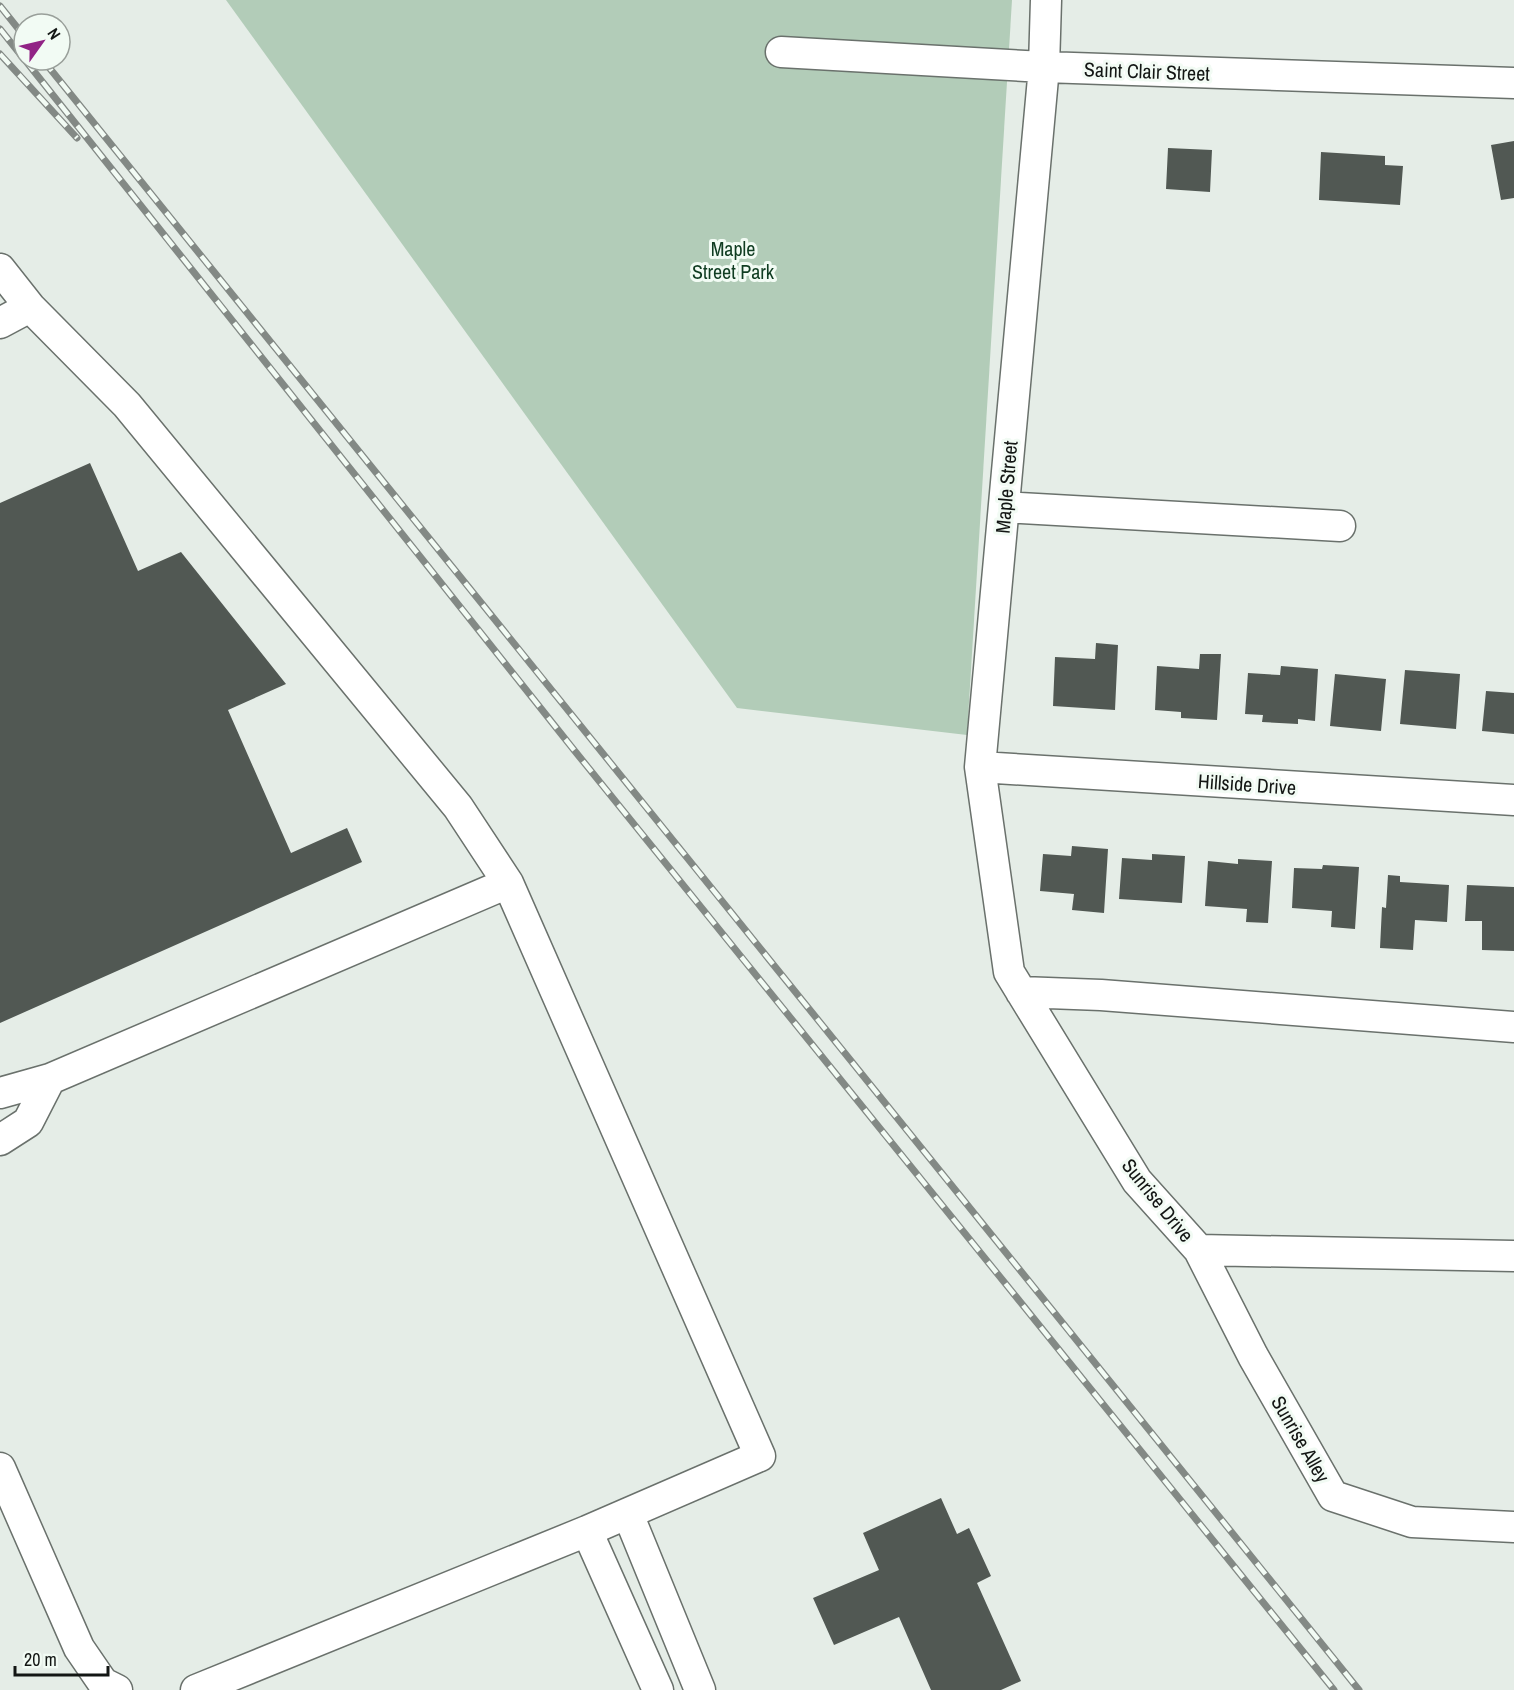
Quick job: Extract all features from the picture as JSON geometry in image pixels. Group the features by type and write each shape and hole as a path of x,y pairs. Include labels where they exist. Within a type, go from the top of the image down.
{"street":[{"name":"Maple Street","path":"1015,982 980,767 1044,67 1046,0"},
{"name":"Saint Clair Street","path":"781,52 1044,67 1514,83"},
{"path":"0,269 30,307 127,405 458,807 508,883 760,1456 628,1514 196,1690"},
{"path":"0,323 30,307"},
{"path":"1004,507 1340,526"},
{"name":"Hillside Drive","path":"980,767 1514,800"},
{"path":"0,1092 51,1079 508,883"},
{"path":"1015,982 1101,995 1514,1027"},
{"name":"Sunrise Drive","path":"1015,982 1137,1181 1199,1250 1514,1256"},
{"path":"0,1140 28,1122 51,1079"},
{"name":"Sunrise Alley","path":"1199,1250 1253,1356 1333,1496 1412,1522 1514,1527"},
{"path":"0,1468 79,1648 104,1683 117,1690"},
{"path":"628,1514 700,1690"},
{"path":"586,1531 658,1690"}],"green space":[{"name":"Maple Street Park","path":"226,0 1012,0 967,735 737,708"}],"building":[{"path":"1514,141 1514,198 1501,200 1491,145"},
{"path":"1168,148 1212,150 1210,192 1166,189"},
{"path":"1321,152 1385,156 1385,165 1403,166 1400,205 1319,200"},
{"path":"90,463 138,571 181,552 286,684 228,710 291,853 347,828 362,862 0,1023 0,503"},
{"path":"1096,643 1118,645 1115,710 1053,706 1055,657 1095,659"},
{"path":"1200,654 1221,654 1217,720 1181,718 1181,712 1155,710 1157,666 1199,669"},
{"path":"1281,666 1318,669 1315,721 1298,719 1298,724 1262,722 1263,715 1245,714 1248,673 1280,675"},
{"path":"1405,670 1460,674 1456,729 1400,724"},
{"path":"1335,674 1386,679 1381,731 1330,726"},
{"path":"1486,691 1514,693 1514,734 1482,731"},
{"path":"1072,846 1108,849 1104,913 1072,910 1074,894 1040,891 1043,854 1071,856"},
{"path":"1152,854 1185,856 1182,903 1119,899 1122,858 1152,860"},
{"path":"1238,859 1272,861 1268,923 1246,922 1247,909 1205,906 1208,861 1238,864"},
{"path":"1323,865 1359,867 1355,929 1331,927 1332,911 1292,908 1294,868 1322,869"},
{"path":"1388,875 1400,876 1400,882 1449,885 1447,922 1415,920 1413,950 1380,948 1382,907 1386,908"},
{"path":"1467,885 1514,887 1514,951 1482,950 1482,921 1465,921"},
{"path":"941,1498 957,1534 969,1528 991,1576 977,1583 1021,1681 1001,1690 931,1690 899,1617 834,1645 813,1598 879,1570 863,1533"}],"railway":[{"path":"0,6 12,21"},
{"path":"0,29 12,44"},
{"path":"0,54 77,138"},
{"path":"35,72 574,750 1334,1690"},
{"path":"53,72 1359,1690"}]}
